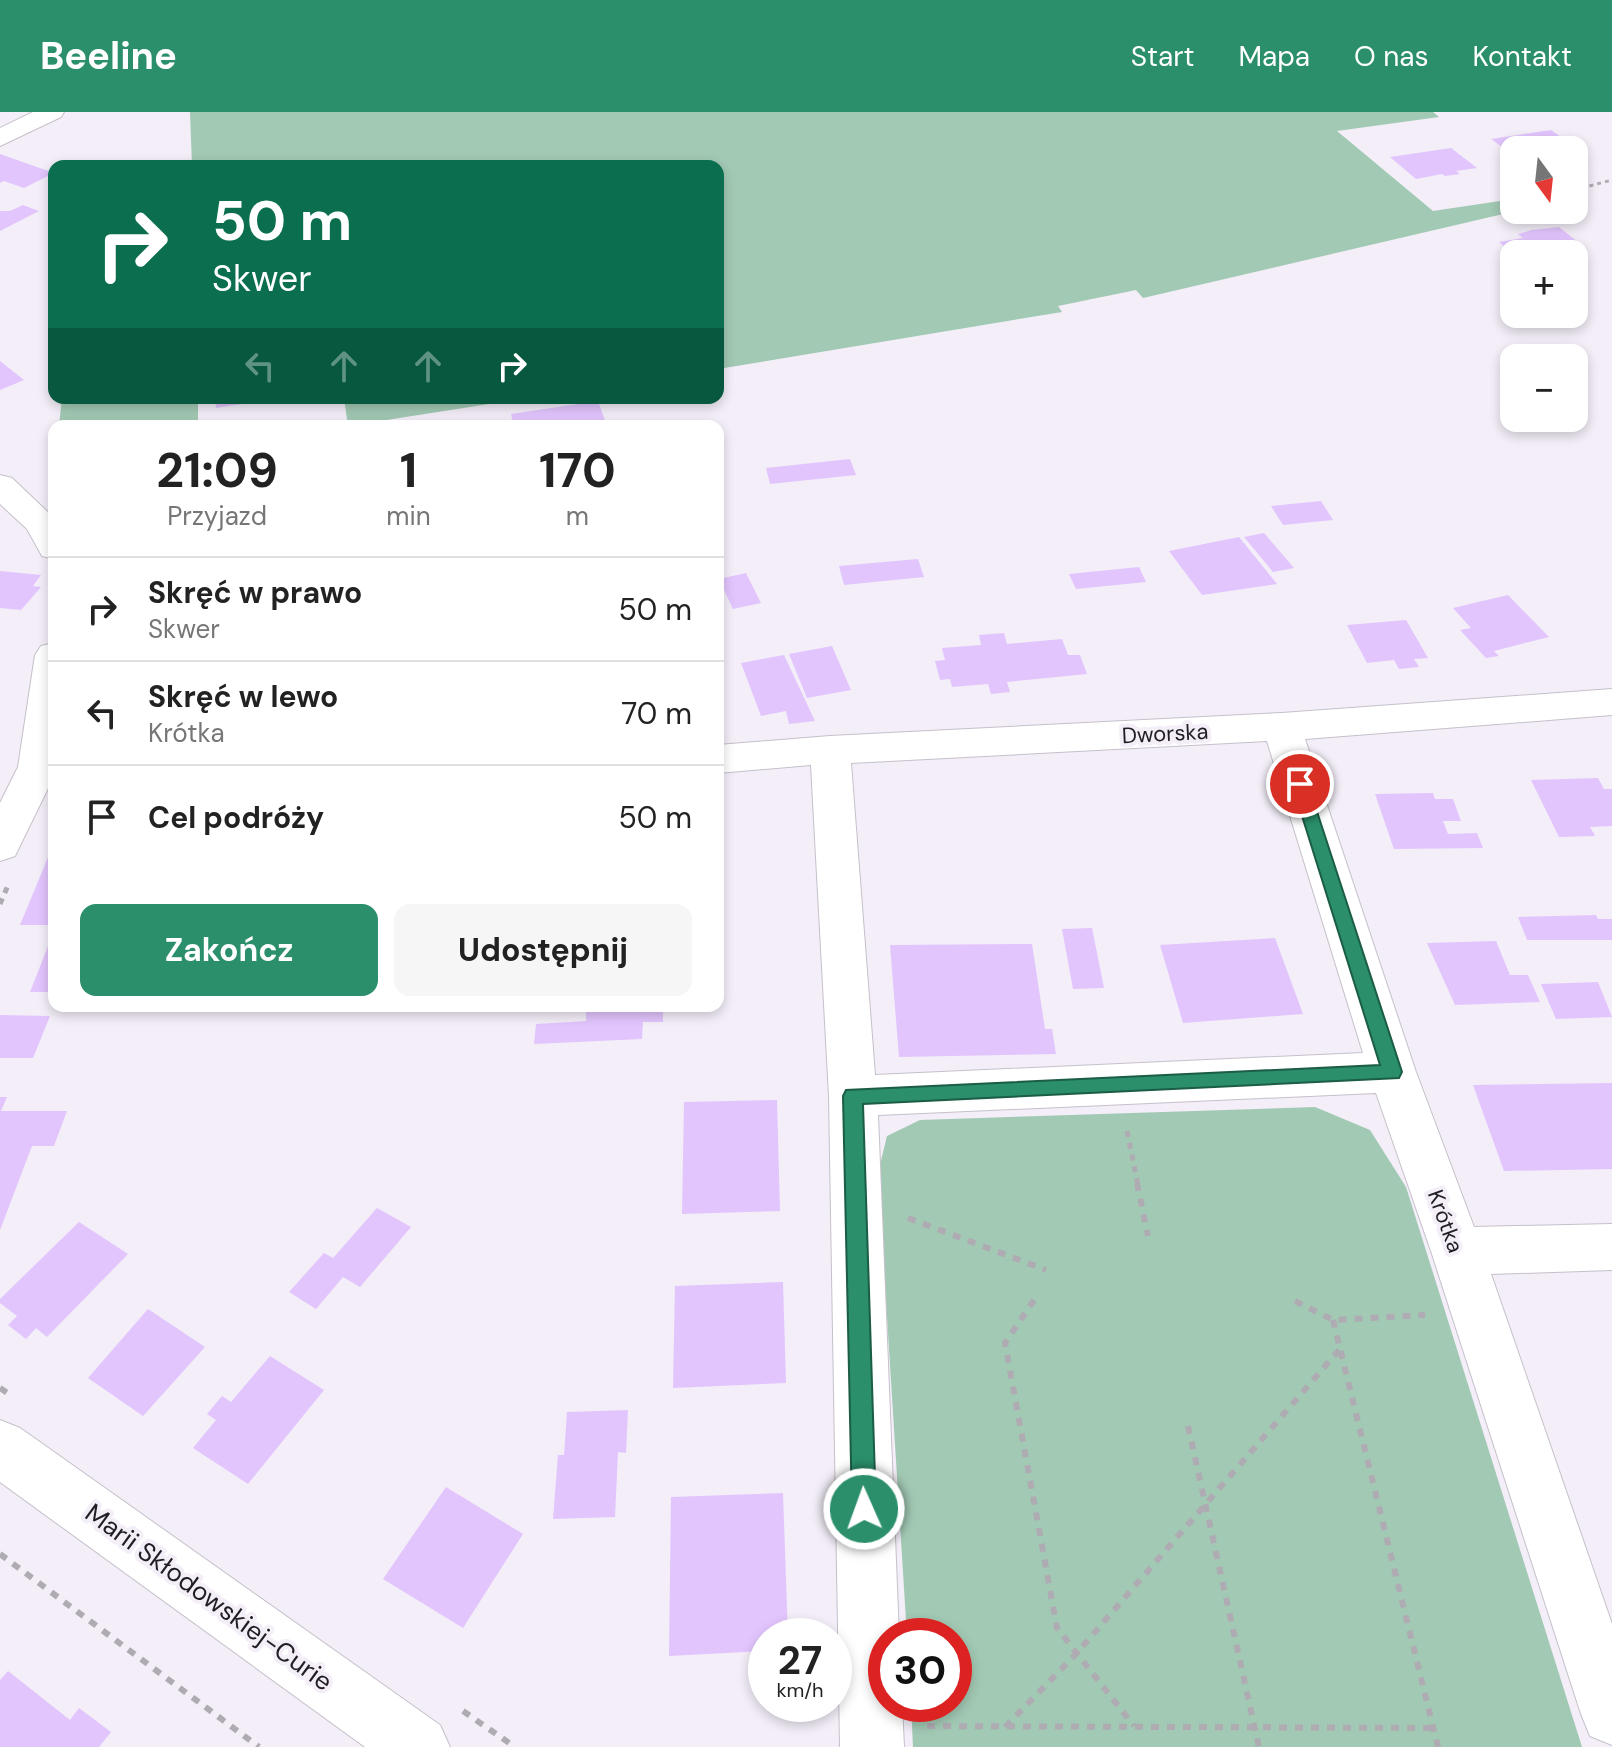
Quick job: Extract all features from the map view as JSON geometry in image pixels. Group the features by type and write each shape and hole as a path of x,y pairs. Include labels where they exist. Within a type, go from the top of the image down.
{"street":[{"path":"0,138 52,112"},
{"path":"0,485 41,524 48,537"},
{"path":"0,845 38,767 48,697"},
{"name":"Dworska","path":"724,759 830,750 1282,727 1612,702"},
{"name":"Krótka","path":"1282,727 1392,1072 1457,1251 1612,1714"},
{"path":"830,750 853,1096 871,1736"},
{"path":"853,1096 1392,1072"},
{"path":"1457,1251 1612,1247"},
{"name":"Marii Skłodowskiej-Curie","path":"0,1448 418,1747"}],"path":[{"path":"1588,186 1612,180"},
{"path":"1118,1084 1148,1236"},
{"path":"856,1198 1046,1270"},
{"path":"1034,1300 1005,1343 1057,1628 1134,1727"},
{"path":"1295,1301 1333,1320 1477,1313"},
{"path":"1333,1320 1438,1747"},
{"path":"1005,1727 1075,1655 1340,1349"},
{"path":"1188,1426 1259,1747"},
{"path":"0,1554 259,1747"},
{"path":"871,1736 1005,1727 1434,1728"}],"green space":[{"path":"190,112 1433,112 1439,117 1337,131 1433,211 1500,201 1500,215 1143,298 1136,290 1058,306 1062,312 724,368 724,160 192,160"},
{"path":"61,404 198,404 198,420 60,420"},
{"path":"345,404 489,404 386,420 347,420"},
{"path":"1315,1107 1370,1130 1406,1187 1582,1747 913,1747 912,1722 972,1722 972,1618 906,1618 878,1173 887,1136 920,1120"}],"building":[{"path":"1551,130 1559,136 1511,136"},
{"path":"1451,148 1477,168 1456,171 1460,174 1416,179 1390,157"},
{"path":"0,154 48,171 48,176 24,188 4,181 0,183"},
{"path":"23,205 39,211 0,231 0,211 10,211"},
{"path":"1559,227 1576,240 1511,240 1523,238 1518,234"},
{"path":"0,361 24,380 0,390"},
{"path":"216,404 242,404 216,408"},
{"path":"599,404 605,420 512,420 511,414"},
{"path":"850,459 856,475 770,484 766,468"},
{"path":"1321,501 1333,520 1283,525 1271,506"},
{"path":"1264,533 1294,568 1273,572 1244,537"},
{"path":"1239,537 1277,584 1202,595 1169,551"},
{"path":"918,559 924,577 844,585 839,566"},
{"path":"1139,567 1146,582 1076,589 1069,574"},
{"path":"0,571 41,575 33,586 41,587 21,610 0,608"},
{"path":"746,573 761,603 733,609 724,590 724,578"},
{"path":"1508,595 1549,637 1494,651 1499,656 1486,658 1460,630 1471,628 1453,608"},
{"path":"1406,620 1428,658 1414,659 1419,667 1399,669 1394,660 1367,663 1347,625"},
{"path":"1004,633 1007,644 1062,639 1068,655 1080,655 1087,674 1007,682 1010,692 991,694 988,684 952,687 950,679 940,680 935,661 945,660 942,648 981,645 979,635"},
{"path":"832,646 851,690 807,698 789,654"},
{"path":"784,655 815,721 789,724 786,711 761,716 741,663"},
{"path":"1598,778 1604,789 1612,789 1612,826 1590,827 1595,836 1559,837 1531,780"},
{"path":"1433,793 1435,799 1453,799 1461,821 1443,821 1448,834 1477,833 1483,848 1394,849 1375,794"},
{"path":"48,857 48,925 20,925"},
{"path":"1596,915 1598,919 1612,919 1612,940 1527,940 1518,917"},
{"path":"1092,928 1104,988 1073,989 1062,929"},
{"path":"1275,938 1303,1014 1183,1023 1160,945"},
{"path":"1496,941 1510,975 1528,975 1540,1002 1455,1005 1427,943"},
{"path":"1032,944 1045,1029 1052,1029 1056,1054 899,1057 890,945"},
{"path":"48,946 48,992 30,992"},
{"path":"1598,982 1612,1017 1556,1019 1541,984"},
{"path":"586,1012 663,1012 663,1022 643,1022 642,1039 534,1044 536,1024 586,1021"},
{"path":"0,1015 50,1016 33,1058 0,1058"},
{"path":"1612,1083 1612,1169 1504,1171 1473,1085"},
{"path":"0,1097 7,1097 1,1111 67,1111 54,1146 32,1146 0,1230"},
{"path":"777,1100 780,1211 682,1214 684,1102"},
{"path":"377,1208 411,1227 360,1287 343,1277 316,1309 289,1292 324,1253 333,1258"},
{"path":"79,1222 128,1254 47,1337 36,1328 26,1339 8,1325 17,1316 0,1303 0,1299"},
{"path":"783,1282 786,1383 673,1388 675,1286"},
{"path":"148,1309 205,1347 143,1416 88,1378"},
{"path":"270,1356 324,1390 248,1484 193,1448 216,1420 207,1414 222,1396 231,1402"},
{"path":"628,1410 626,1453 618,1452 615,1517 553,1519 558,1455 564,1455 567,1412"},
{"path":"446,1487 523,1534 463,1628 383,1579"},
{"path":"783,1493 787,1618 748,1618 748,1652 669,1656 671,1497"},
{"path":"8,1671 70,1720 79,1708 111,1732 99,1747 0,1747 0,1680"}],"route":[{"path":"864,1509 853,1096 1392,1072 1300,784"}]}
